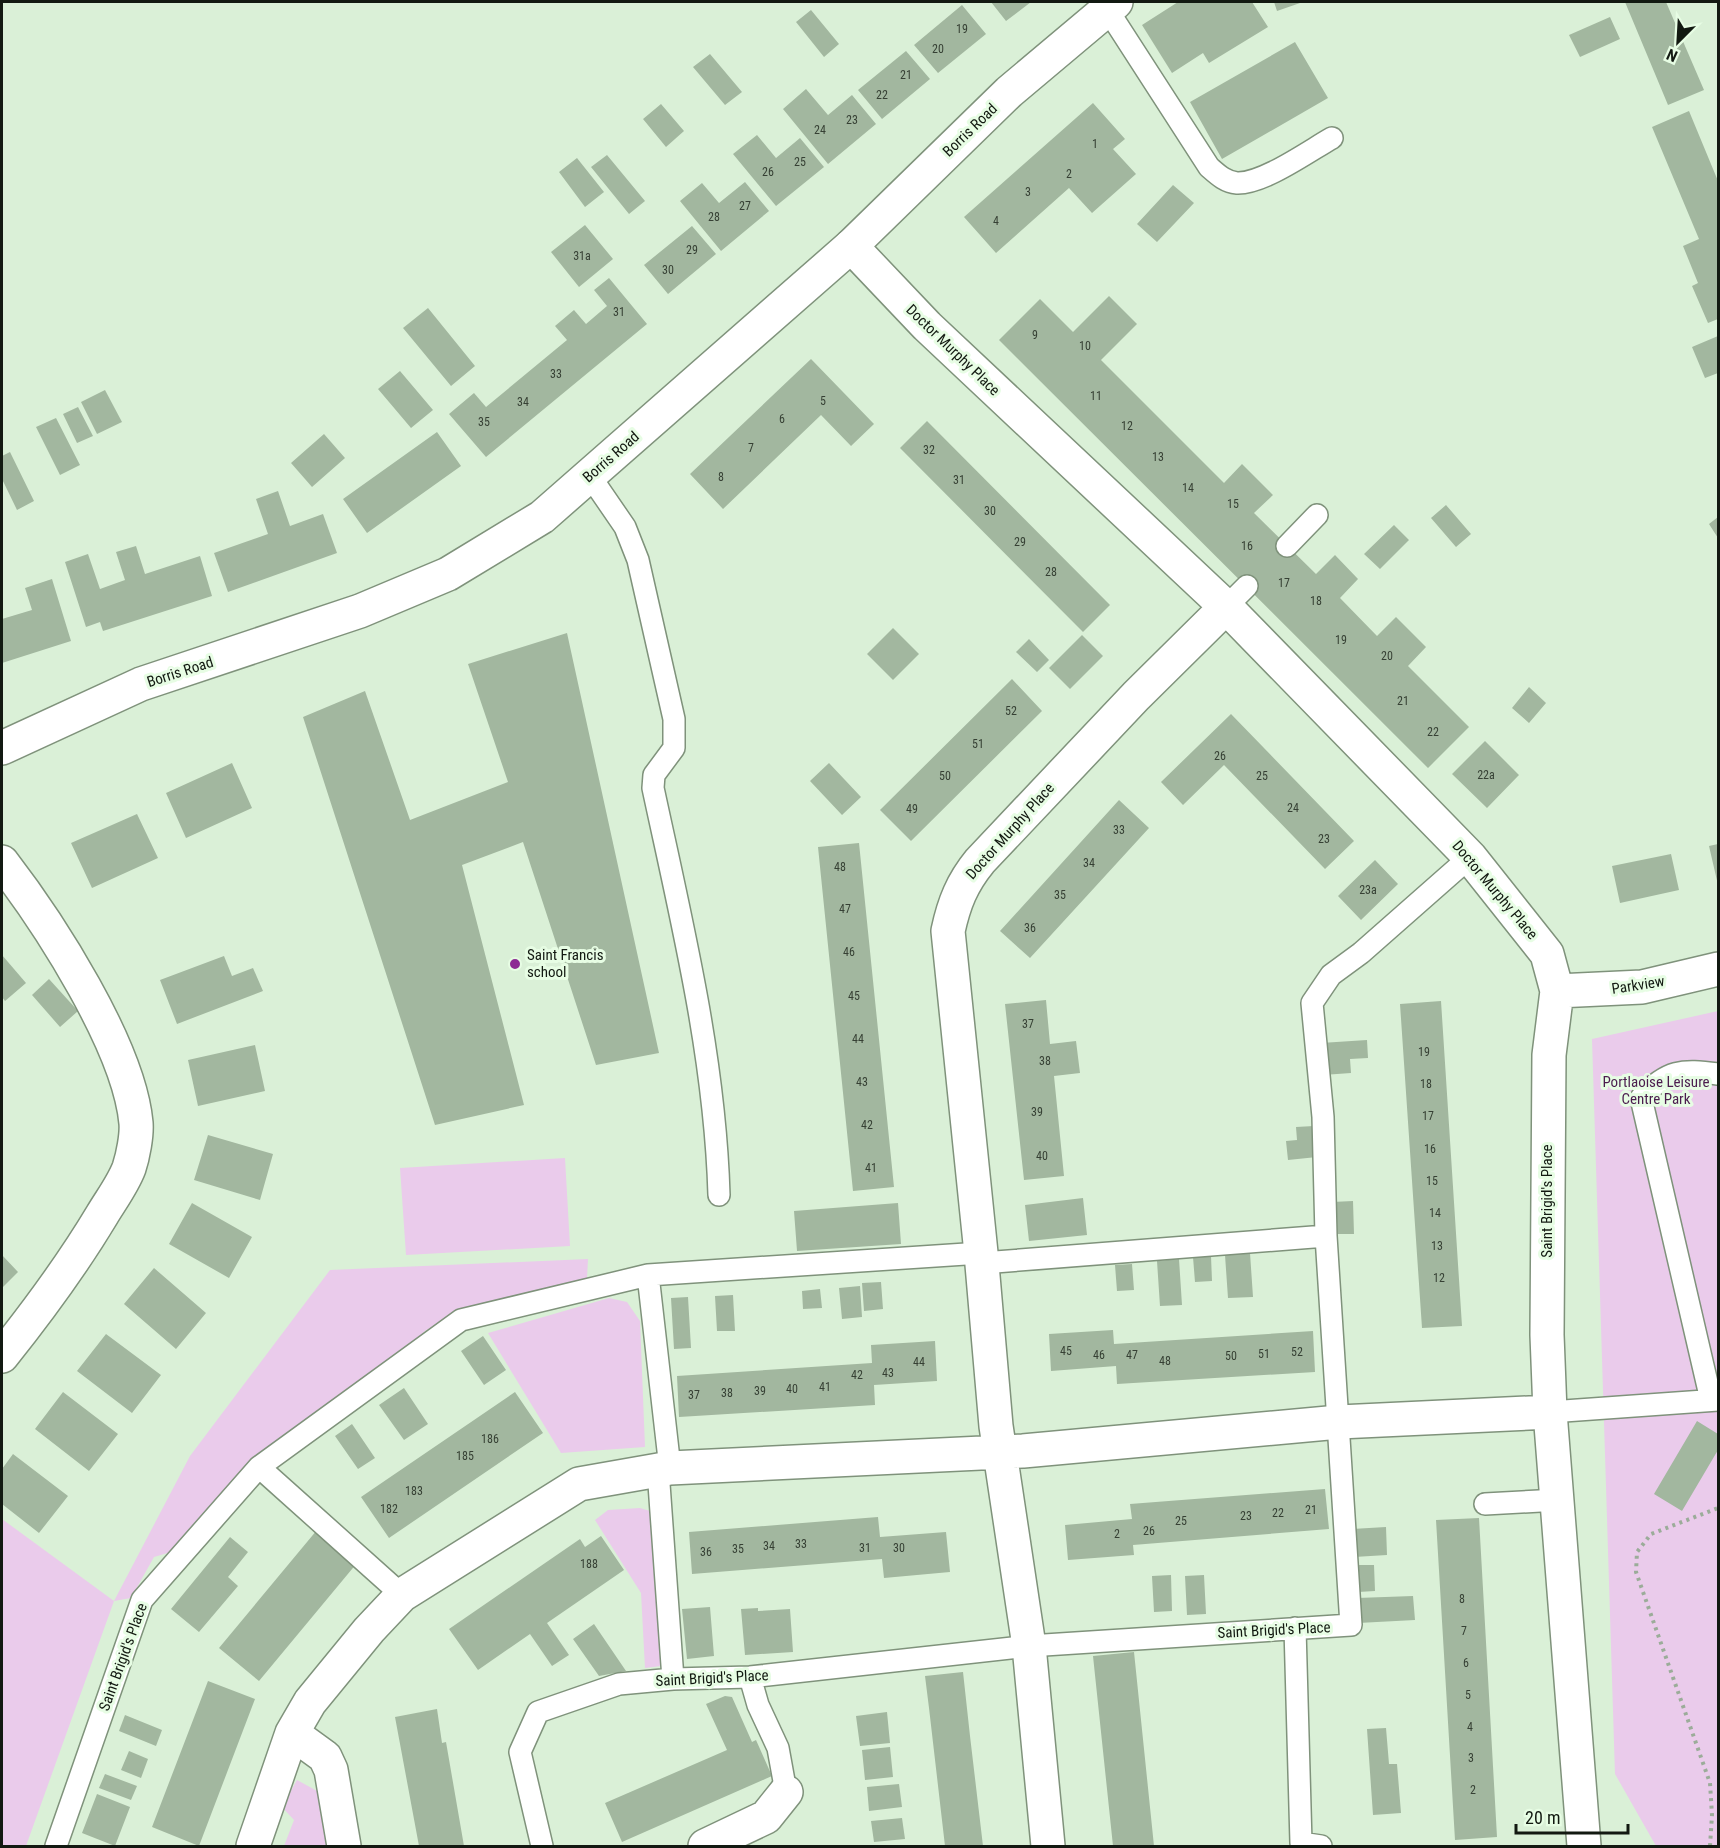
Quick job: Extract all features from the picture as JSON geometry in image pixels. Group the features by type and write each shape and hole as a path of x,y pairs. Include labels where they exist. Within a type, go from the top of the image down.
{"street":[{"name":"Borris Road","path":"4,743 141,684 360,611 448,574 542,516 851,246 1009,92 1112,5"},
{"name":"Doctor Murphy Place","path":"851,246 927,327 1189,574 1236,597 1264,646 1470,857 1547,954 1557,991"},
{"name":"Doctor Murphy Place","path":"980,1248 948,931 954,903 965,880 980,861 1136,696 1236,597"},
{"path":"2,862 84,986 130,1091 137,1125 129,1167 111,1199 83,1246 33,1318 2,1356"},
{"name":"Parkview","path":"1557,991 1642,987 1719,969"},
{"name":"Saint Brigid's Place","path":"1557,991 1549,1055 1547,1335 1550,1412 1584,1846"},
{"path":"980,1248 996,1426 1029,1646 1048,1846"},
{"path":"253,1846 292,1733 310,1702 402,1595 579,1484 664,1469 1001,1452 1339,1422 1550,1412"},
{"path":"292,1733 324,1757 328,1763 344,1846"},
{"path":"705,1846 766,1817 786,1792"}],"lane":[{"path":"1112,5 1209,167 1223,179 1238,183 1253,180 1332,138"},
{"path":"590,476 625,527 638,560 674,719 674,747 654,775 653,788 707,1053 717,1131 719,1196"},
{"path":"1287,546 1317,515"},
{"path":"1339,1422 1326,1236 1323,1118 1312,1003 1331,975 1361,953 1470,857"},
{"path":"1550,1412 1715,1400 1641,1098 1659,1079 1690,1071 1719,1074"},
{"name":"Saint Brigid's Place","path":"56,1846 142,1600 259,1467 461,1320 648,1275 980,1248 1326,1236"},
{"path":"648,1275 664,1469 674,1679"},
{"name":"Saint Brigid's Place","path":"542,1846 520,1752 538,1712 619,1684 674,1679 750,1677 1029,1646 1351,1625 1339,1422"},
{"path":"259,1467 402,1595"},
{"path":"1485,1504 1558,1500"},
{"path":"1294,1628 1301,1843 1321,1846"},
{"path":"750,1677 758,1705 778,1748 786,1792"}],"path":[{"path":"1710,1846 1712,1815 1710,1782 1636,1572 1637,1552 1651,1534 1719,1508"}],"green space":[{"name":"Portlaoise Leisure Centre Park","path":"1718,1011 1718,1846 1656,1846 1615,1774 1592,1039"},
{"path":"565,1158 570,1246 406,1255 400,1168"},
{"path":"588,1259 587,1278 426,1330 408,1348 280,1438 171,1552 154,1557 131,1598 114,1601 190,1456 330,1270"},
{"path":"609,1298 627,1302 640,1321 645,1447 561,1453 488,1333"},
{"path":"640,1508 650,1511 653,1524 661,1666 645,1668 641,1593 595,1520 608,1510"},
{"path":"2,1519 114,1601 26,1846 2,1846"},
{"path":"297,1780 319,1792 329,1846 284,1846 294,1820 282,1807"}],"building":[{"path":"991,2 1031,2 1006,21"},
{"path":"1178,2 1252,2 1268,27 1209,63 1203,53 1172,73 1142,25"},
{"path":"1274,2 1303,2 1277,11"},
{"path":"1625,2 1666,2 1704,90 1668,105"},
{"path":"962,5 986,34 938,73 914,45"},
{"path":"811,10 839,44 824,57 796,22"},
{"path":"1610,17 1620,39 1580,57 1569,35"},
{"path":"1295,42 1328,98 1222,159 1190,102"},
{"path":"906,51 930,79 882,119 858,90"},
{"path":"710,54 742,92 725,105 693,67"},
{"path":"806,89 828,115 852,95 876,124 828,164 783,109"},
{"path":"1093,103 1125,139 1113,149 1136,174 1092,213 1069,188 996,253 964,217"},
{"path":"661,104 684,131 666,147 643,119"},
{"path":"1689,111 1718,181 1718,319 1708,323 1692,286 1698,283 1683,246 1699,239 1652,127"},
{"path":"757,135 776,158 800,138 824,167 776,206 733,154"},
{"path":"607,155 645,201 629,214 591,167"},
{"path":"577,158 604,192 585,207 559,172"},
{"path":"745,182 769,211 721,251 680,201 702,183 719,203"},
{"path":"1173,185 1194,203 1157,242 1137,224"},
{"path":"585,225 613,259 579,287 551,252"},
{"path":"692,226 716,254 668,294 644,265"},
{"path":"609,278 647,324 486,457 449,414 474,393 486,407 567,340 555,326 574,310 586,324 607,306 594,290"},
{"path":"1109,296 1137,324 1101,360 1224,483 1242,464 1273,495 1254,513 1316,574 1335,555 1358,579 1340,598 1377,636 1396,617 1426,647 1408,666 1469,727 1428,768 999,340 1040,299 1073,332"},
{"path":"428,308 475,366 451,386 403,328"},
{"path":"1718,336 1718,373 1705,378 1692,347"},
{"path":"811,359 874,424 851,446 821,415 723,509 690,474"},
{"path":"400,371 433,410 411,428 378,389"},
{"path":"105,390 122,422 97,434 81,402"},
{"path":"78,407 93,436 77,443 63,414"},
{"path":"56,418 80,465 60,475 36,427"},
{"path":"927,421 1110,605 1083,632 900,448"},
{"path":"437,432 461,466 367,533 343,499"},
{"path":"324,434 345,458 312,487 291,463"},
{"path":"10,452 34,501 17,510 2,479 2,456"},
{"path":"278,491 290,526 323,514 337,553 228,592 214,553 268,534 256,499"},
{"path":"1446,505 1471,534 1456,547 1431,518"},
{"path":"1718,517 1718,538 1709,524"},
{"path":"1394,525 1409,540 1380,569 1364,554"},
{"path":"136,546 145,574 200,556 212,596 103,631 100,622 86,627 65,562 88,554 100,589 125,580 116,552"},
{"path":"52,579 71,641 2,663 2,619 32,610 25,588"},
{"path":"893,628 919,654 893,680 867,654"},
{"path":"567,633 659,1053 596,1065 523,842 462,865 524,1105 435,1125 303,717 365,691 410,820 508,782 468,664"},
{"path":"1082,635 1103,656 1070,689 1049,668"},
{"path":"1029,639 1049,660 1037,672 1016,652"},
{"path":"1012,679 1042,711 911,841 880,810"},
{"path":"1529,687 1546,703 1529,723 1512,708"},
{"path":"1231,714 1354,841 1325,869 1224,765 1183,805 1161,782"},
{"path":"1485,741 1519,775 1487,808 1452,774"},
{"path":"232,763 252,808 186,838 166,793"},
{"path":"829,763 861,797 842,815 810,781"},
{"path":"1119,800 1149,828 1030,958 1000,931"},
{"path":"137,814 158,858 92,888 71,843"},
{"path":"859,843 894,1187 853,1191 818,847"},
{"path":"1718,844 1718,885 1709,846"},
{"path":"1671,854 1679,890 1620,903 1612,866"},
{"path":"1375,860 1398,884 1361,920 1338,896"},
{"path":"2,955 26,983 5,1001 2,997"},
{"path":"224,956 232,976 253,968 263,991 177,1024 160,980"},
{"path":"49,979 78,1011 60,1027 32,995"},
{"path":"1046,1000 1050,1044 1076,1041 1080,1073 1054,1076 1064,1176 1024,1180 1005,1004"},
{"path":"1441,1001 1462,1326 1422,1328 1400,1004"},
{"path":"1367,1040 1368,1058 1350,1059 1351,1073 1323,1075 1321,1043"},
{"path":"255,1045 265,1091 198,1106 188,1060"},
{"path":"1314,1126 1317,1157 1288,1160 1286,1141 1297,1140 1296,1127"},
{"path":"208,1135 273,1154 260,1200 194,1180"},
{"path":"1083,1198 1087,1235 1029,1241 1025,1205"},
{"path":"1353,1201 1354,1234 1333,1234 1332,1202"},
{"path":"192,1203 252,1237 229,1278 169,1244"},
{"path":"898,1203 901,1244 797,1251 794,1211"},
{"path":"1250,1253 1253,1297 1228,1298 1225,1255"},
{"path":"2,1255 18,1272 2,1288"},
{"path":"1211,1256 1212,1281 1195,1282 1193,1257"},
{"path":"1179,1259 1182,1305 1160,1306 1157,1261"},
{"path":"1132,1264 1134,1290 1117,1291 1115,1265"},
{"path":"154,1268 206,1313 176,1349 124,1304"},
{"path":"881,1282 883,1309 864,1311 862,1283"},
{"path":"860,1286 862,1317 842,1319 839,1288"},
{"path":"820,1289 822,1308 803,1309 802,1291"},
{"path":"733,1295 735,1331 717,1331 715,1296"},
{"path":"688,1297 691,1348 674,1349 671,1298"},
{"path":"1113,1330 1114,1344 1313,1331 1315,1372 1117,1384 1116,1366 1051,1371 1049,1334"},
{"path":"106,1334 161,1375 132,1413 77,1371"},
{"path":"483,1336 506,1370 484,1385 461,1351"},
{"path":"935,1341 937,1381 874,1385 875,1405 679,1417 677,1376 872,1363 871,1345"},
{"path":"404,1388 428,1424 404,1440 379,1405"},
{"path":"63,1392 118,1434 89,1471 35,1429"},
{"path":"515,1392 543,1433 389,1538 361,1497"},
{"path":"1697,1421 1718,1434 1718,1450 1682,1511 1654,1494"},
{"path":"352,1424 375,1458 358,1469 335,1436"},
{"path":"13,1454 68,1496 39,1533 2,1504 2,1469"},
{"path":"1325,1489 1329,1529 1133,1545 1134,1555 1068,1560 1065,1525 1132,1519 1130,1504"},
{"path":"878,1517 880,1537 946,1532 950,1572 884,1578 882,1559 692,1574 689,1532"},
{"path":"1479,1518 1497,1837 1455,1840 1436,1520"},
{"path":"1386,1527 1387,1555 1354,1557 1352,1529"},
{"path":"317,1530 357,1563 259,1681 219,1648"},
{"path":"601,1536 624,1570 547,1623 569,1655 552,1666 530,1634 478,1670 449,1629 580,1539 585,1547"},
{"path":"230,1537 248,1552 228,1577 238,1586 199,1632 171,1609"},
{"path":"1356,1565 1374,1565 1375,1591 1358,1592"},
{"path":"1171,1575 1172,1611 1154,1612 1152,1576"},
{"path":"1204,1575 1206,1614 1187,1615 1185,1576"},
{"path":"1413,1596 1415,1620 1358,1623 1357,1598"},
{"path":"710,1607 714,1656 687,1659 682,1609"},
{"path":"758,1608 758,1611 790,1609 793,1652 745,1655 741,1609"},
{"path":"594,1624 626,1671 599,1676 573,1639"},
{"path":"1134,1652 1154,1846 1113,1846 1093,1656"},
{"path":"963,1672 983,1846 945,1846 925,1676"},
{"path":"208,1681 255,1699 199,1846 152,1827"},
{"path":"725,1696 732,1697 752,1742 756,1740 772,1776 622,1842 605,1803 727,1750 706,1704"},
{"path":"437,1709 442,1743 446,1742 464,1846 419,1846 395,1717"},
{"path":"887,1712 890,1743 860,1746 856,1716"},
{"path":"125,1715 162,1730 156,1746 119,1731"},
{"path":"1386,1728 1389,1764 1397,1764 1401,1813 1373,1815 1367,1729"},
{"path":"890,1747 893,1777 865,1780 862,1750"},
{"path":"129,1751 148,1759 141,1778 121,1770"},
{"path":"105,1774 137,1786 131,1800 99,1788"},
{"path":"899,1784 902,1807 869,1811 867,1787"},
{"path":"97,1794 130,1807 115,1846 82,1833"},
{"path":"902,1818 905,1839 874,1842 871,1821"}],"place":[{"name":"Saint Francis school","path":"515,964"}]}
